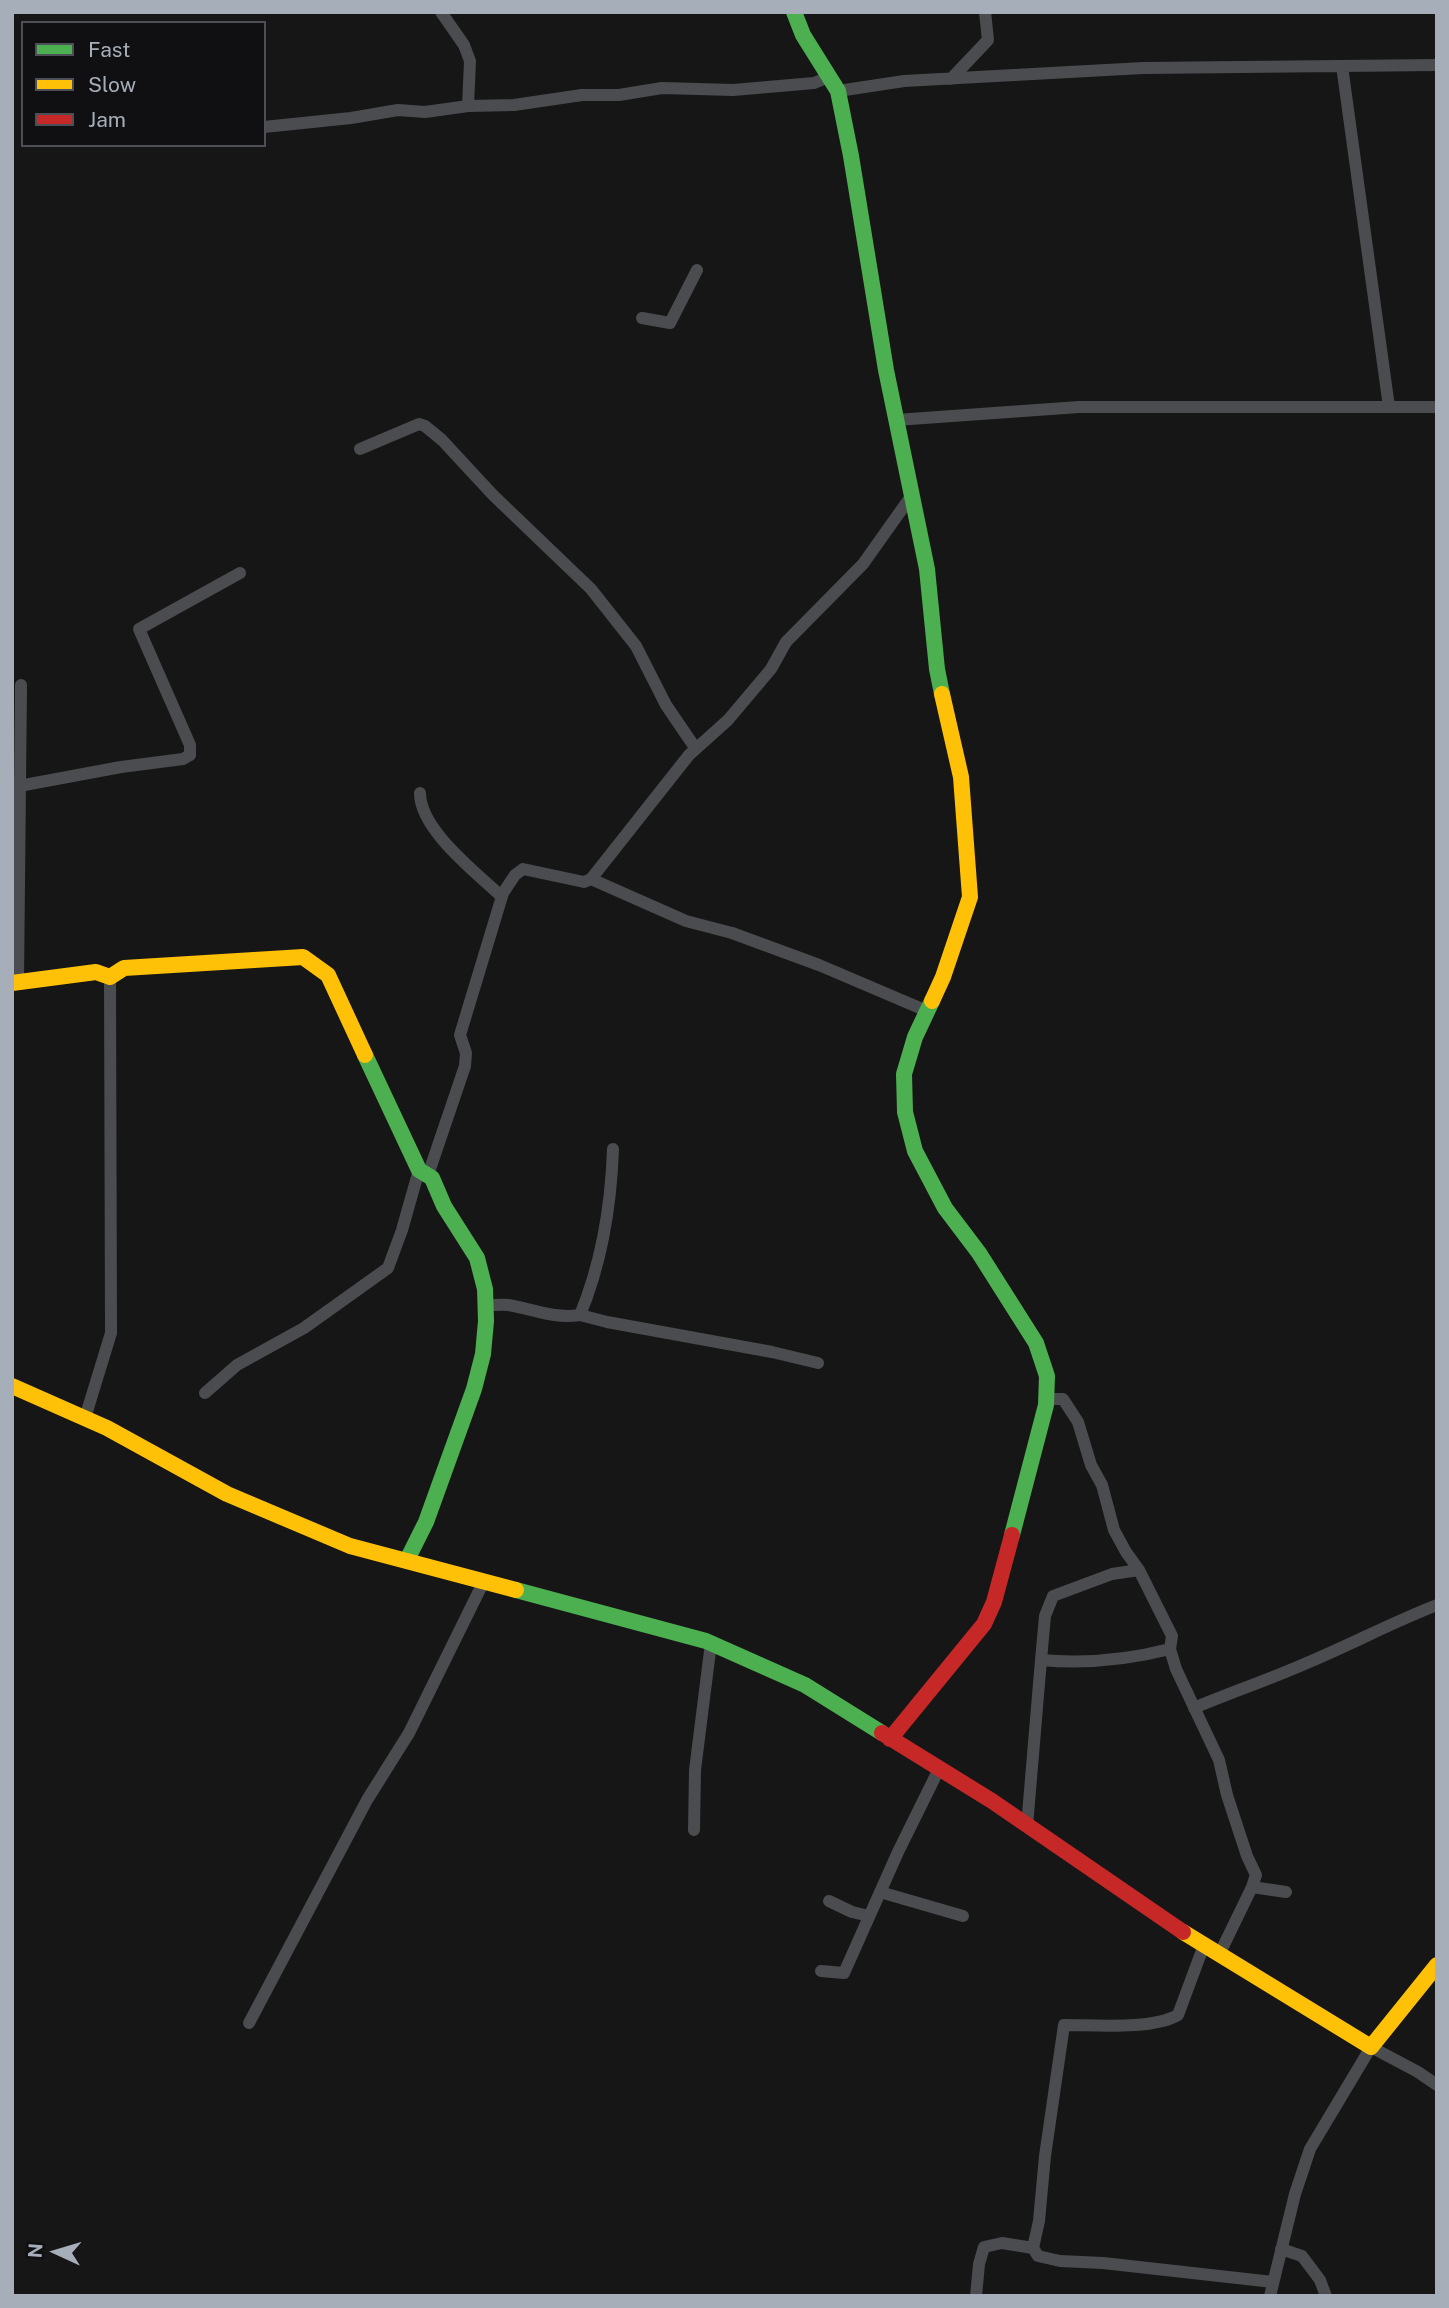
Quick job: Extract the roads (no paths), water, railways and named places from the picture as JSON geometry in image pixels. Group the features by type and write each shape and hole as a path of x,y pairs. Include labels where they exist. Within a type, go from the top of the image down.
{"street":[{"path":"441,12 464,45 470,61 468,106"},
{"path":"794,12 803,35 834,84 926,569 937,669 961,776 970,897 943,977 915,1037 904,1074 905,1112 915,1151 945,1208 979,1253 1036,1343 1047,1376 1046,1399 994,1602 984,1624 890,1739"},
{"path":"951,79 988,40 985,12"},
{"path":"266,127 398,110 425,112 468,106 514,105 582,95 619,95 662,88 733,90 814,83 904,82 1143,68 1437,65"},
{"path":"1342,66 1389,407"},
{"path":"642,318 670,323 696,270"},
{"path":"896,420 1079,407 1437,407"},
{"path":"360,449 419,424 442,440 493,495 591,589 636,646 666,705 696,749"},
{"path":"205,1393 237,1366 304,1328 388,1268 465,1066 466,1054 460,1035 502,897 515,875 523,869 584,882 590,880 696,749 728,720 771,669 786,642 863,564 912,495"},
{"path":"19,786 183,759 190,755 190,745 139,629 240,573"},
{"path":"22,685 15,983 96,972 110,977"},
{"path":"420,793 420,804 428,819 452,850 502,897"},
{"path":"590,880 686,921 732,933 819,965 927,1011"},
{"path":"110,977 124,968 303,957 328,975 424,1173 432,1178 458,1231 477,1258 485,1289 483,1354 474,1389 426,1522 407,1560"},
{"path":"85,1418 111,1333 110,977"},
{"path":"580,1315 609,1214 613,1149"},
{"path":"486,1306 508,1305 568,1317 580,1315 818,1363"},
{"path":"12,1386 85,1418 227,1494 350,1546 669,1630 711,1643 805,1685 1027,1826 1219,1955 1437,2085"},
{"path":"1046,1399 1063,1399 1078,1422 1091,1465 1102,1485 1114,1530 1139,1570 1172,1636 1170,1649 1176,1669 1219,1760 1227,1795 1256,1875 1219,1955"},
{"path":"1027,1826 1032,1742 1045,1616 1053,1596 1112,1574 1139,1570"},
{"path":"249,2023 367,1800 409,1733 484,1581"},
{"path":"1194,1707 1311,1662 1366,1638 1404,1617 1437,1605"},
{"path":"694,1830 695,1770 711,1643"},
{"path":"1041,1660 1069,1663 1119,1660 1170,1649"},
{"path":"821,1972 844,1973 939,1769"},
{"path":"1252,1887 1286,1892"},
{"path":"880,1892 963,1916"},
{"path":"829,1901 852,1912 869,1916"},
{"path":"1204,1945 1178,2015 1169,2020 1114,2025 1064,2025 1045,2156 1039,2221 1033,2248 1038,2256 1060,2261 1114,2264 1273,2282"},
{"path":"1270,2296 1295,2194 1310,2149 1371,2047 1437,1965"},
{"path":"976,2296 979,2264 984,2247 1002,2243 1033,2248"},
{"path":"1281,2249 1302,2256 1320,2280 1326,2296"}]}
